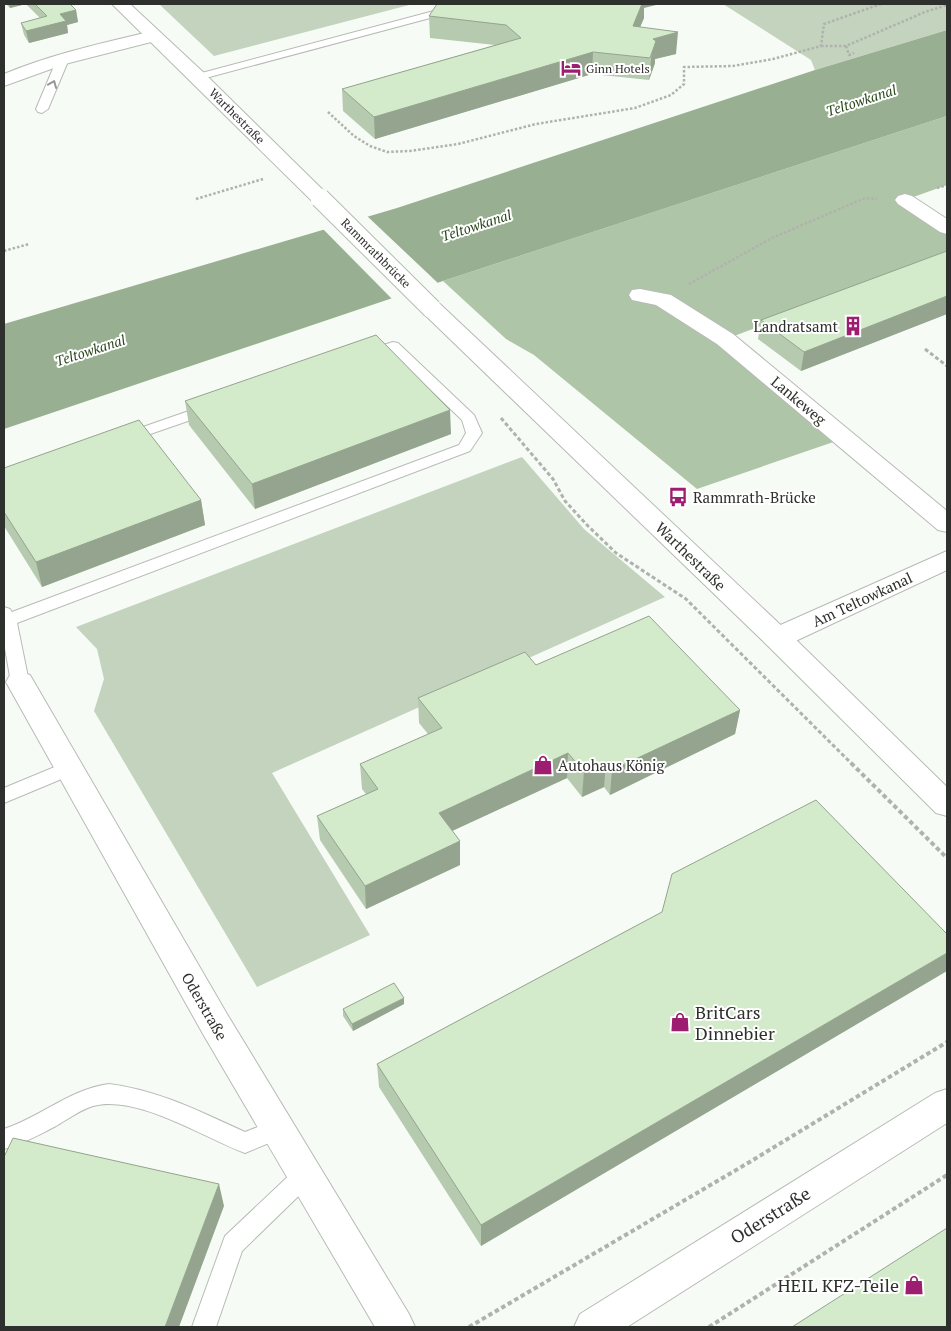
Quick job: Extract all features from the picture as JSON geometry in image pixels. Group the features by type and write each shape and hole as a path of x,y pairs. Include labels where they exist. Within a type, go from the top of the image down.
{"street":[{"name":"Warthestraße","path":"120,4 198,77 320,198"},
{"path":"4,81 26,70 63,58 154,36"},
{"name":"Rammrathbrücke","path":"320,198 432,309"},
{"path":"905,200 947,228"},
{"name":"Lankeweg","path":"640,295 663,300 725,339 947,524"},
{"name":"Warthestraße","path":"432,309 777,638 947,805"},
{"name":"Am Teltowkanal","path":"777,638 947,560"},
{"name":"Oderstraße","path":"20,682 278,1129 396,1327"},
{"name":"Oderstraße","path":"592,1327 947,1104"}],"lane":[{"path":"198,77 471,4"},
{"path":"42,109 63,58"},
{"path":"20,682 6,616 465,448 474,433 469,418 393,346 355,359"},
{"path":"110,443 223,404"},
{"path":"4,796 69,768"},
{"path":"4,1139 18,1136 94,1096 113,1094 147,1101 245,1143 278,1129"},
{"path":"204,1327 233,1244 305,1175"}],"path":[{"path":"821,46 824,24 881,4"},
{"path":"328,112 355,138 387,152 432,150 492,137 522,127 559,119 600,116 640,106 675,94 684,84 684,67 733,66 773,59 821,46 846,46 925,12 947,5"},
{"path":"846,46 849,55 854,53"},
{"path":"196,199 271,176"},
{"path":"640,295 680,289 772,238 864,198 905,200"},
{"path":"4,251 29,244"},
{"path":"925,349 947,366"},
{"path":"497,413 553,479 565,501 588,526 616,553 686,599 947,858"},
{"path":"469,1327 748,1163 947,1042"},
{"path":"709,1327 947,1175"}],"shaded area":[{"path":"159,4 413,4 214,56"},
{"path":"723,4 947,4 947,30 815,70 811,60"},
{"path":"947,116 947,185 905,200 947,228 947,256 726,339 845,438 697,489 534,355 506,339 443,281"},
{"path":"522,457 584,529 665,597 272,773 370,935 257,987 94,711 104,679 97,649 76,627"}],"water":[{"name":"Teltowkanal","path":"947,30 947,116 443,281 4,429 4,324 397,208 815,70"}],"pier":[{"path":"366,215 440,285 394,301 322,228"}],"building":[{"path":"35,4 70,4 76,10 60,14 66,21 26,31 21,23 47,16"},
{"path":"437,4 642,4 633,26 678,32 653,39 656,41 650,58 593,52 374,117 342,89 521,38 506,25 429,16"},
{"path":"947,251 947,296 804,352 761,320"},
{"path":"376,335 450,410 252,484 185,401"},
{"path":"139,420 201,500 36,562 4,512 4,468"},
{"name":"Autohaus König","path":"649,616 740,710 612,770 606,762 584,772 568,753 439,813 460,841 365,886 317,816 378,789 360,764 442,728 418,698 525,652 536,665"},
{"name":"BritCars Dinnebier","path":"816,800 947,934 947,953 481,1225 377,1064 662,912 672,874"},
{"path":"394,983 404,998 352,1024 343,1009"},
{"path":"13,1138 219,1184 165,1327 4,1327 4,1157"},
{"name":"HEIL KFZ-Teile","path":"947,1228 947,1327 792,1327"}],"place":[{"name":"Ginn Hotels","path":"571,68"},
{"name":"Landratsamt","path":"853,326"},
{"name":"Rammrath-Brücke","path":"678,497"},
{"name":"Autohaus König","path":"543,765"},
{"name":"BritCars Dinnebier","path":"680,1022"},
{"name":"HEIL KFZ-Teile","path":"914,1285"}]}
